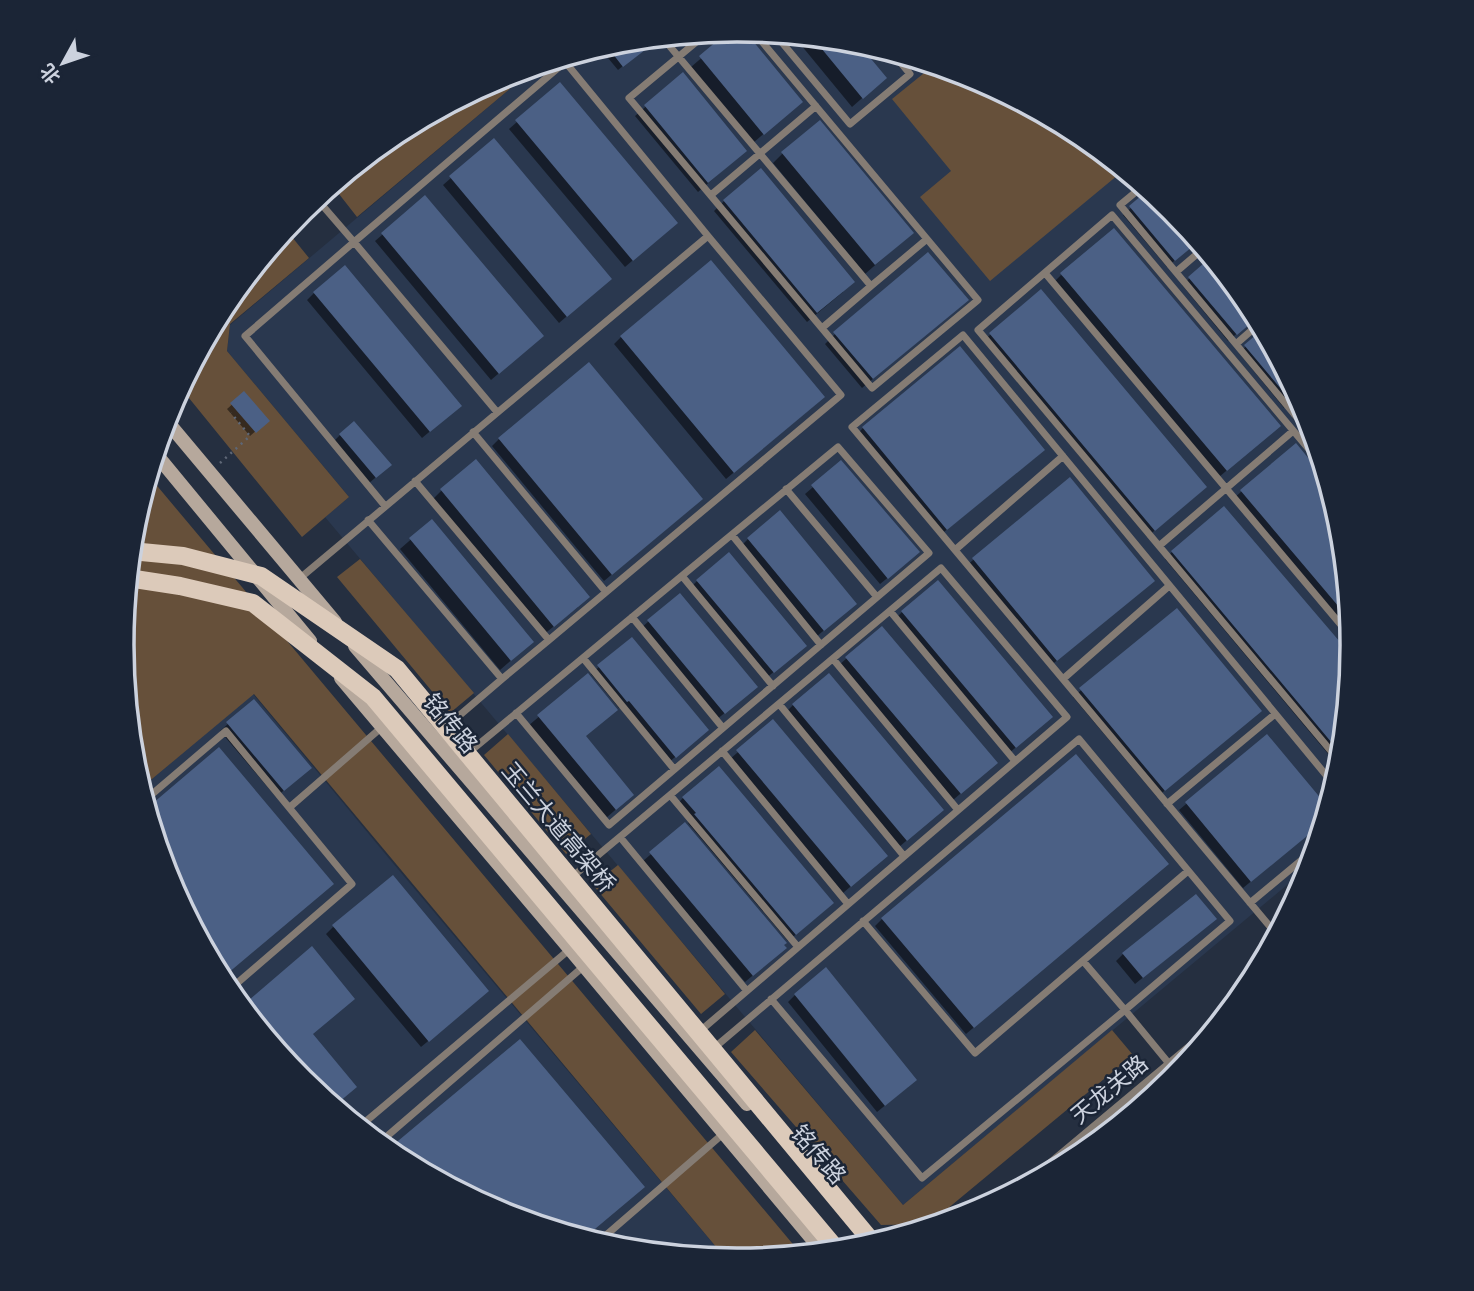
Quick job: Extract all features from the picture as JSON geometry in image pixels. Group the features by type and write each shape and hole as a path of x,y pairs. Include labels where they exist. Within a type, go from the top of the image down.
{"main road":[{"name":"铭传路","path":"174,430 298,579 859,1236"},
{"path":"163,462 816,1244"},
{"name":"玉兰大道高架桥","path":"141,552 183,556 261,576 397,669 866,1234"},
{"path":"138,580 180,586 253,603 373,696 830,1241"}],"street":[{"name":"天龙关路","path":"1087,1136 1165,1071"}],"lane":[{"path":"695,43 629,98 872,388 978,300 763,43"},
{"path":"783,44 850,124 910,74 903,66"},
{"path":"670,46 870,286"},
{"path":"434,737 841,395 568,67"},
{"path":"385,506 245,336 549,72"},
{"path":"711,195 816,106"},
{"path":"1135,192 1120,205 1294,414"},
{"path":"323,207 497,412"},
{"path":"1306,446 1112,215 978,330 1331,752"},
{"path":"298,579 708,236"},
{"path":"822,328 927,239"},
{"path":"1176,272 1196,254"},
{"path":"1045,274 1339,623"},
{"path":"1236,344 1252,330"},
{"path":"1270,927 852,427 963,335 1326,775"},
{"path":"1159,546 1293,431"},
{"path":"473,432 606,592"},
{"path":"456,763 516,713 583,658 632,617 682,576 786,489 838,447 929,553 609,825 516,713"},
{"path":"955,550 1063,456"},
{"path":"415,481 549,640"},
{"path":"786,489 877,597"},
{"path":"368,520 502,679"},
{"path":"732,534 821,645"},
{"path":"561,886 941,568 1067,717 691,1038"},
{"path":"682,576 773,686"},
{"path":"1063,679 1170,586"},
{"path":"890,611 1015,761"},
{"path":"632,617 723,728"},
{"path":"583,658 674,769"},
{"path":"833,659 958,810"},
{"path":"779,704 904,856"},
{"path":"1167,804 1275,714"},
{"path":"290,807 382,727"},
{"path":"152,794 226,731 352,884 237,983"},
{"path":"705,1055 771,999 863,921 1079,739 1230,921 922,1178 771,999"},
{"path":"722,751 848,904"},
{"path":"670,795 798,947"},
{"path":"620,837 747,991"},
{"path":"1250,903 1300,861"},
{"path":"863,921 975,1053 1188,871"},
{"path":"366,1121 570,948"},
{"path":"1083,961 1170,1065"},
{"path":"386,1136 584,965"},
{"path":"607,1234 724,1133"}],"path":[{"path":"209,472 250,436 230,413"}],"shaded area":[{"path":"698,43 776,43 816,47 893,63 931,74 1004,104 1039,123 1104,167 1164,219 1216,278 1239,310 1260,344 1295,415 1320,489 1329,528 1339,606 1340,646 1339,685 1329,763 1320,802 1293,880 903,1205 325,517 349,497 227,351 230,325 515,85 581,63 658,47"},
{"path":"925,72 931,74 1004,104 1039,123 1116,177 990,281 920,197 951,171 892,99"},
{"path":"515,85 357,217 339,194 373,165 435,123"},
{"path":"293,238 309,258 230,324 227,351 349,497 302,537 188,397 214,344 235,310"},
{"path":"156,484 795,1246 717,1248 254,694 149,781 139,724 134,646 139,567"},
{"path":"360,559 474,693 450,713 337,577"},
{"path":"253,694 717,1248 658,1244 619,1237 543,1217 506,1203 435,1168 370,1124 339,1099 310,1072 258,1013 214,947 179,876 149,781"},
{"path":"508,734 591,834 566,854 484,755"},
{"path":"618,865 725,994 701,1014 593,885"},
{"path":"755,1030 903,1205 1112,1030 1133,1055 943,1213 905,1224 881,1225 731,1052"}],"building":[{"path":"754,42 803,102 764,135 699,56 715,43"},
{"path":"821,48 870,58 887,78 863,99"},
{"path":"645,50 623,67 614,55"},
{"path":"683,72 747,151 708,183 644,105"},
{"path":"560,82 678,223 633,261 515,120"},
{"path":"820,120 914,233 875,265 781,152"},
{"path":"494,138 612,279 567,317 449,176"},
{"path":"761,168 855,282 817,313 723,200"},
{"path":"425,195 544,336 499,374 381,233"},
{"path":"1140,197 1191,248 1175,261 1129,206"},
{"path":"1114,228 1281,426 1227,471 1060,273"},
{"path":"928,252 969,300 873,379 833,332"},
{"path":"711,260 825,397 734,473 620,336"},
{"path":"1204,263 1248,325 1237,335 1188,277"},
{"path":"345,265 462,406 430,432 313,292"},
{"path":"1041,289 1207,487 1155,531 989,333"},
{"path":"1255,336 1285,394 1244,345"},
{"path":"960,346 1045,450 947,530 862,427"},
{"path":"589,362 703,499 612,575 498,438"},
{"path":"244,391 270,421 256,433 230,403"},
{"path":"354,421 392,465 376,478 339,434"},
{"path":"1296,443 1311,462 1320,489 1329,528 1339,607 1240,490"},
{"path":"476,459 590,597 554,627 440,489"},
{"path":"841,460 920,552 888,579 811,485"},
{"path":"1070,477 1155,581 1057,661 972,558"},
{"path":"1224,506 1340,642 1339,685 1332,743 1171,551"},
{"path":"780,510 857,604 824,631 747,538"},
{"path":"432,519 534,642 511,661 409,538"},
{"path":"729,552 807,646 774,673 696,580"},
{"path":"938,580 1053,717 1016,748 901,611"},
{"path":"680,593 758,687 725,714 647,620"},
{"path":"1177,608 1262,711 1165,791 1079,688"},
{"path":"882,626 998,763 961,794 845,657"},
{"path":"632,637 709,730 676,758 597,665"},
{"path":"588,673 618,710 586,736 634,795 616,810 537,715"},
{"path":"829,673 944,810 907,841 792,704"},
{"path":"254,699 312,768 284,791 226,722"},
{"path":"773,719 888,856 851,887 736,750"},
{"path":"1267,734 1321,798 1310,834 1251,882 1185,802"},
{"path":"219,747 334,884 229,972 179,876 154,802"},
{"path":"1076,754 1169,864 974,1028 881,918"},
{"path":"719,766 834,903 796,935 682,797"},
{"path":"685,822 787,943 784,945 787,948 753,976 649,852"},
{"path":"393,875 489,991 429,1042 332,925"},
{"path":"1196,894 1217,919 1143,978 1122,953"},
{"path":"312,946 355,999 313,1034 357,1087 341,1100 283,1043 249,1000"},
{"path":"826,967 917,1080 885,1106 794,994"},
{"path":"520,1039 645,1187 593,1231 543,1217 470,1187 396,1143"}]}
